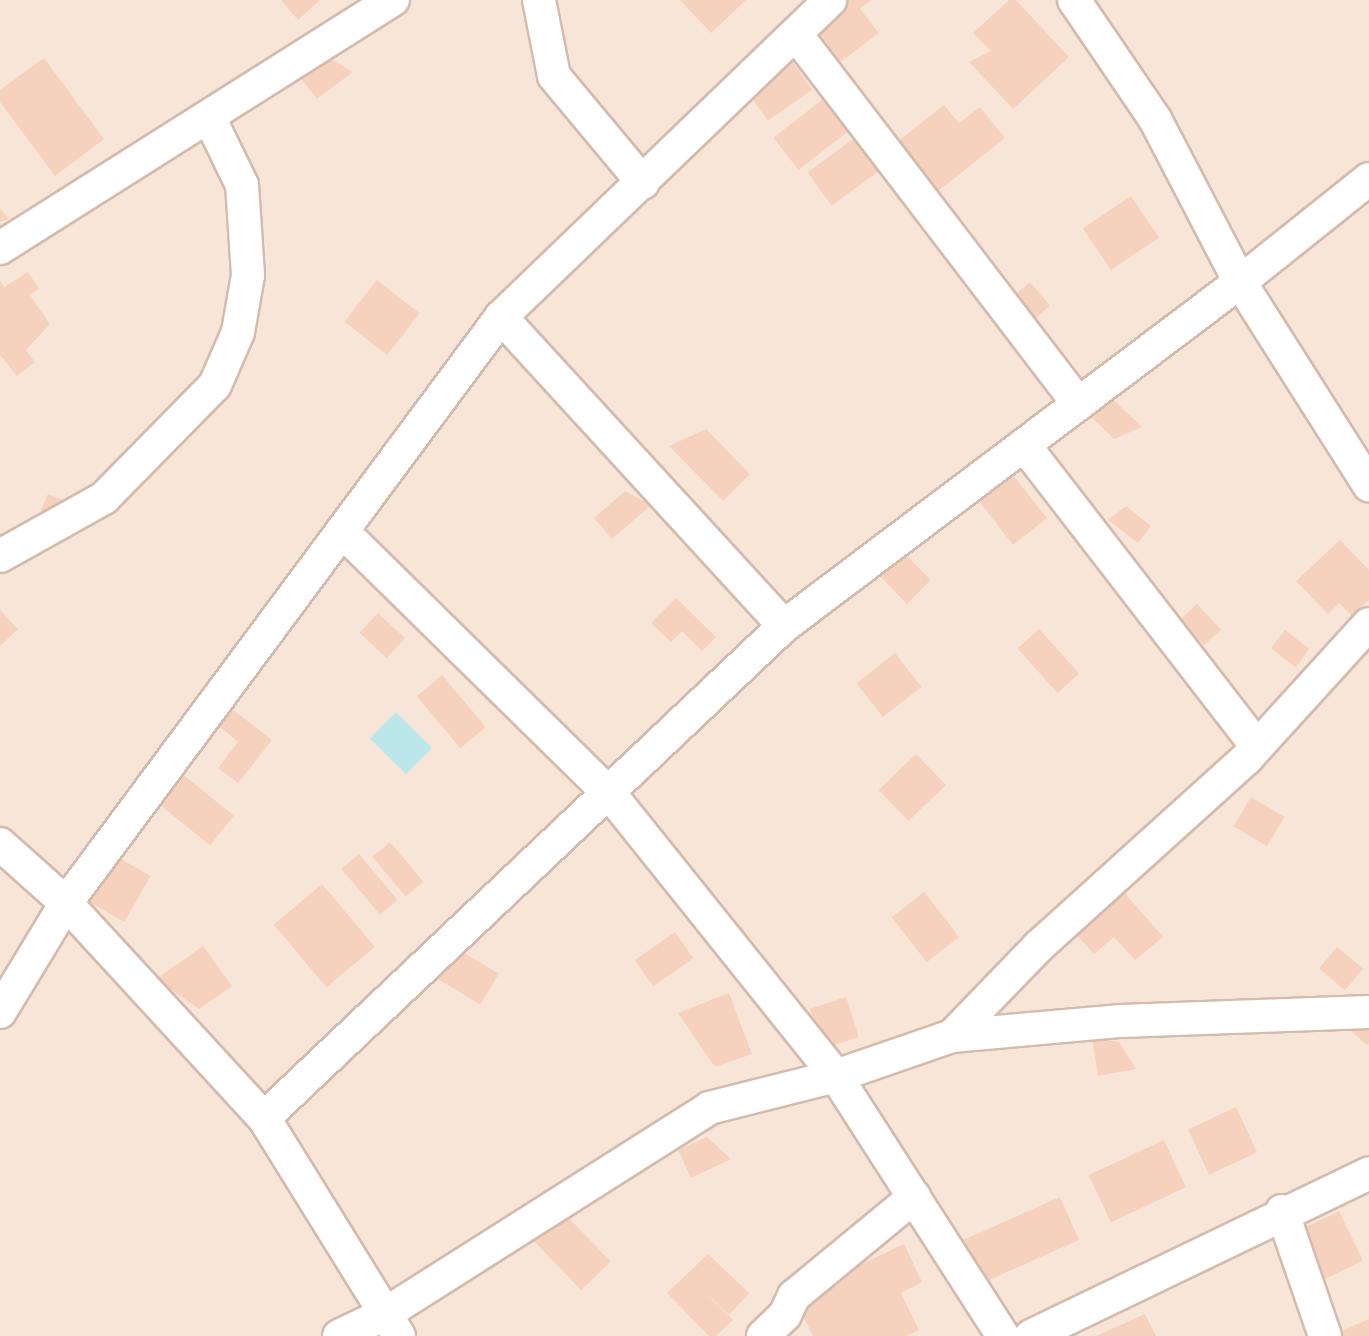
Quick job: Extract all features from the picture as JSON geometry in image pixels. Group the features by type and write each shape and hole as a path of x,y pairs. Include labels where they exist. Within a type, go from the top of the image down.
{"street":[{"path":"0,248 393,0"},
{"path":"539,0 554,76 643,183"},
{"path":"0,1012 66,903 501,317 798,37 830,0"},
{"path":"1074,0 1155,119 1240,282 1369,485"},
{"path":"798,37 1079,404"},
{"path":"0,556 104,498 215,385 238,332 248,275 242,185 209,117"},
{"path":"264,1118 610,794 784,626 1240,282 1369,179"},
{"path":"501,317 784,626"},
{"path":"1024,445 1257,747"},
{"path":"342,531 610,794 836,1076 1003,1336"},
{"path":"952,1036 1038,947 1257,747 1369,624"},
{"path":"0,844 66,903 264,1118 392,1325"},
{"path":"339,1336 392,1325 709,1108 836,1076 952,1036 1121,1021 1369,1012"},
{"path":"1031,1336 1282,1211 1369,1173"},
{"path":"763,1336 785,1315 794,1296 914,1197"},
{"path":"1282,1211 1325,1336"}],"shaded area":[{"path":"0,0 1369,0 1369,1336 0,1336"}],"water":[{"path":"396,712 432,748 406,774 370,738"}],"building":[{"path":"281,0 320,0 298,20"},
{"path":"680,0 746,0 711,33"},
{"path":"843,0 871,0 860,9 879,33 840,62 816,28"},
{"path":"1009,0 1016,0 1069,57 1013,109 969,62 991,51 973,33"},
{"path":"328,57 353,72 317,99 300,77"},
{"path":"44,58 104,139 55,176 0,102 0,90"},
{"path":"792,61 812,90 768,121 748,92"},
{"path":"823,99 848,131 799,170 773,138"},
{"path":"944,105 959,123 980,107 1005,138 932,196 892,146"},
{"path":"856,137 880,170 832,205 807,172"},
{"path":"1131,196 1159,237 1111,270 1083,228"},
{"path":"0,208 9,219 0,222"},
{"path":"28,272 39,289 30,295 50,324 26,350 35,362 17,376 0,355 0,281 4,287"},
{"path":"377,280 420,313 387,355 344,322"},
{"path":"1030,282 1050,306 1030,322 1010,299"},
{"path":"1104,391 1142,427 1114,439 1085,411"},
{"path":"706,429 750,474 723,501 669,446"},
{"path":"1013,475 1047,518 1013,545 979,501"},
{"path":"625,491 651,505 612,539 594,518"},
{"path":"48,494 70,503 38,517"},
{"path":"1126,506 1151,526 1138,543 1108,520"},
{"path":"1340,540 1369,570 1369,600 1352,616 1339,603 1328,614 1296,581"},
{"path":"907,556 931,580 907,604 877,573"},
{"path":"676,598 716,637 702,651 682,631 671,642 651,623"},
{"path":"1197,604 1221,630 1204,645 1180,620"},
{"path":"0,610 18,629 0,646"},
{"path":"378,613 405,638 387,658 360,633"},
{"path":"1039,629 1079,674 1058,693 1017,648"},
{"path":"1285,630 1309,649 1295,667 1271,648"},
{"path":"895,653 921,687 883,717 856,683"},
{"path":"442,675 486,727 460,748 417,696"},
{"path":"232,709 272,740 238,783 218,768 238,742 219,726"},
{"path":"916,754 946,785 908,821 879,790"},
{"path":"181,773 234,816 210,845 157,803"},
{"path":"1251,797 1284,817 1267,846 1233,826"},
{"path":"390,842 423,882 406,897 372,857"},
{"path":"359,854 398,900 380,915 341,869"},
{"path":"116,856 151,876 124,922 90,902"},
{"path":"322,884 375,947 326,987 274,924"},
{"path":"1123,891 1163,937 1135,960 1114,937 1094,954 1075,933"},
{"path":"924,892 959,937 927,962 892,917"},
{"path":"675,932 693,958 653,986 635,960"},
{"path":"203,946 232,986 199,1009 156,979"},
{"path":"1337,947 1363,969 1345,990 1319,968"},
{"path":"456,948 499,974 480,1005 437,979"},
{"path":"729,993 752,1054 715,1067 678,1013"},
{"path":"846,997 859,1037 823,1049 810,1009"},
{"path":"1369,1021 1369,1044 1367,1045 1351,1031"},
{"path":"1092,1038 1119,1042 1136,1069 1098,1076"},
{"path":"1236,1107 1257,1152 1209,1175 1188,1129"},
{"path":"707,1137 731,1159 691,1178 678,1150"},
{"path":"1164,1140 1186,1187 1111,1222 1089,1175"},
{"path":"1060,1197 1079,1240 981,1283 962,1241"},
{"path":"560,1209 611,1262 581,1290 531,1237"},
{"path":"1339,1211 1363,1260 1316,1283 1292,1234"},
{"path":"904,1244 922,1282 901,1293 919,1330 906,1336 813,1336 794,1296"},
{"path":"708,1254 749,1293 729,1315 693,1280 733,1320 716,1336 709,1336 667,1293"},
{"path":"1145,1314 1156,1336 1096,1336"},
{"path":"1369,1319 1369,1336 1341,1336 1339,1332"}]}
